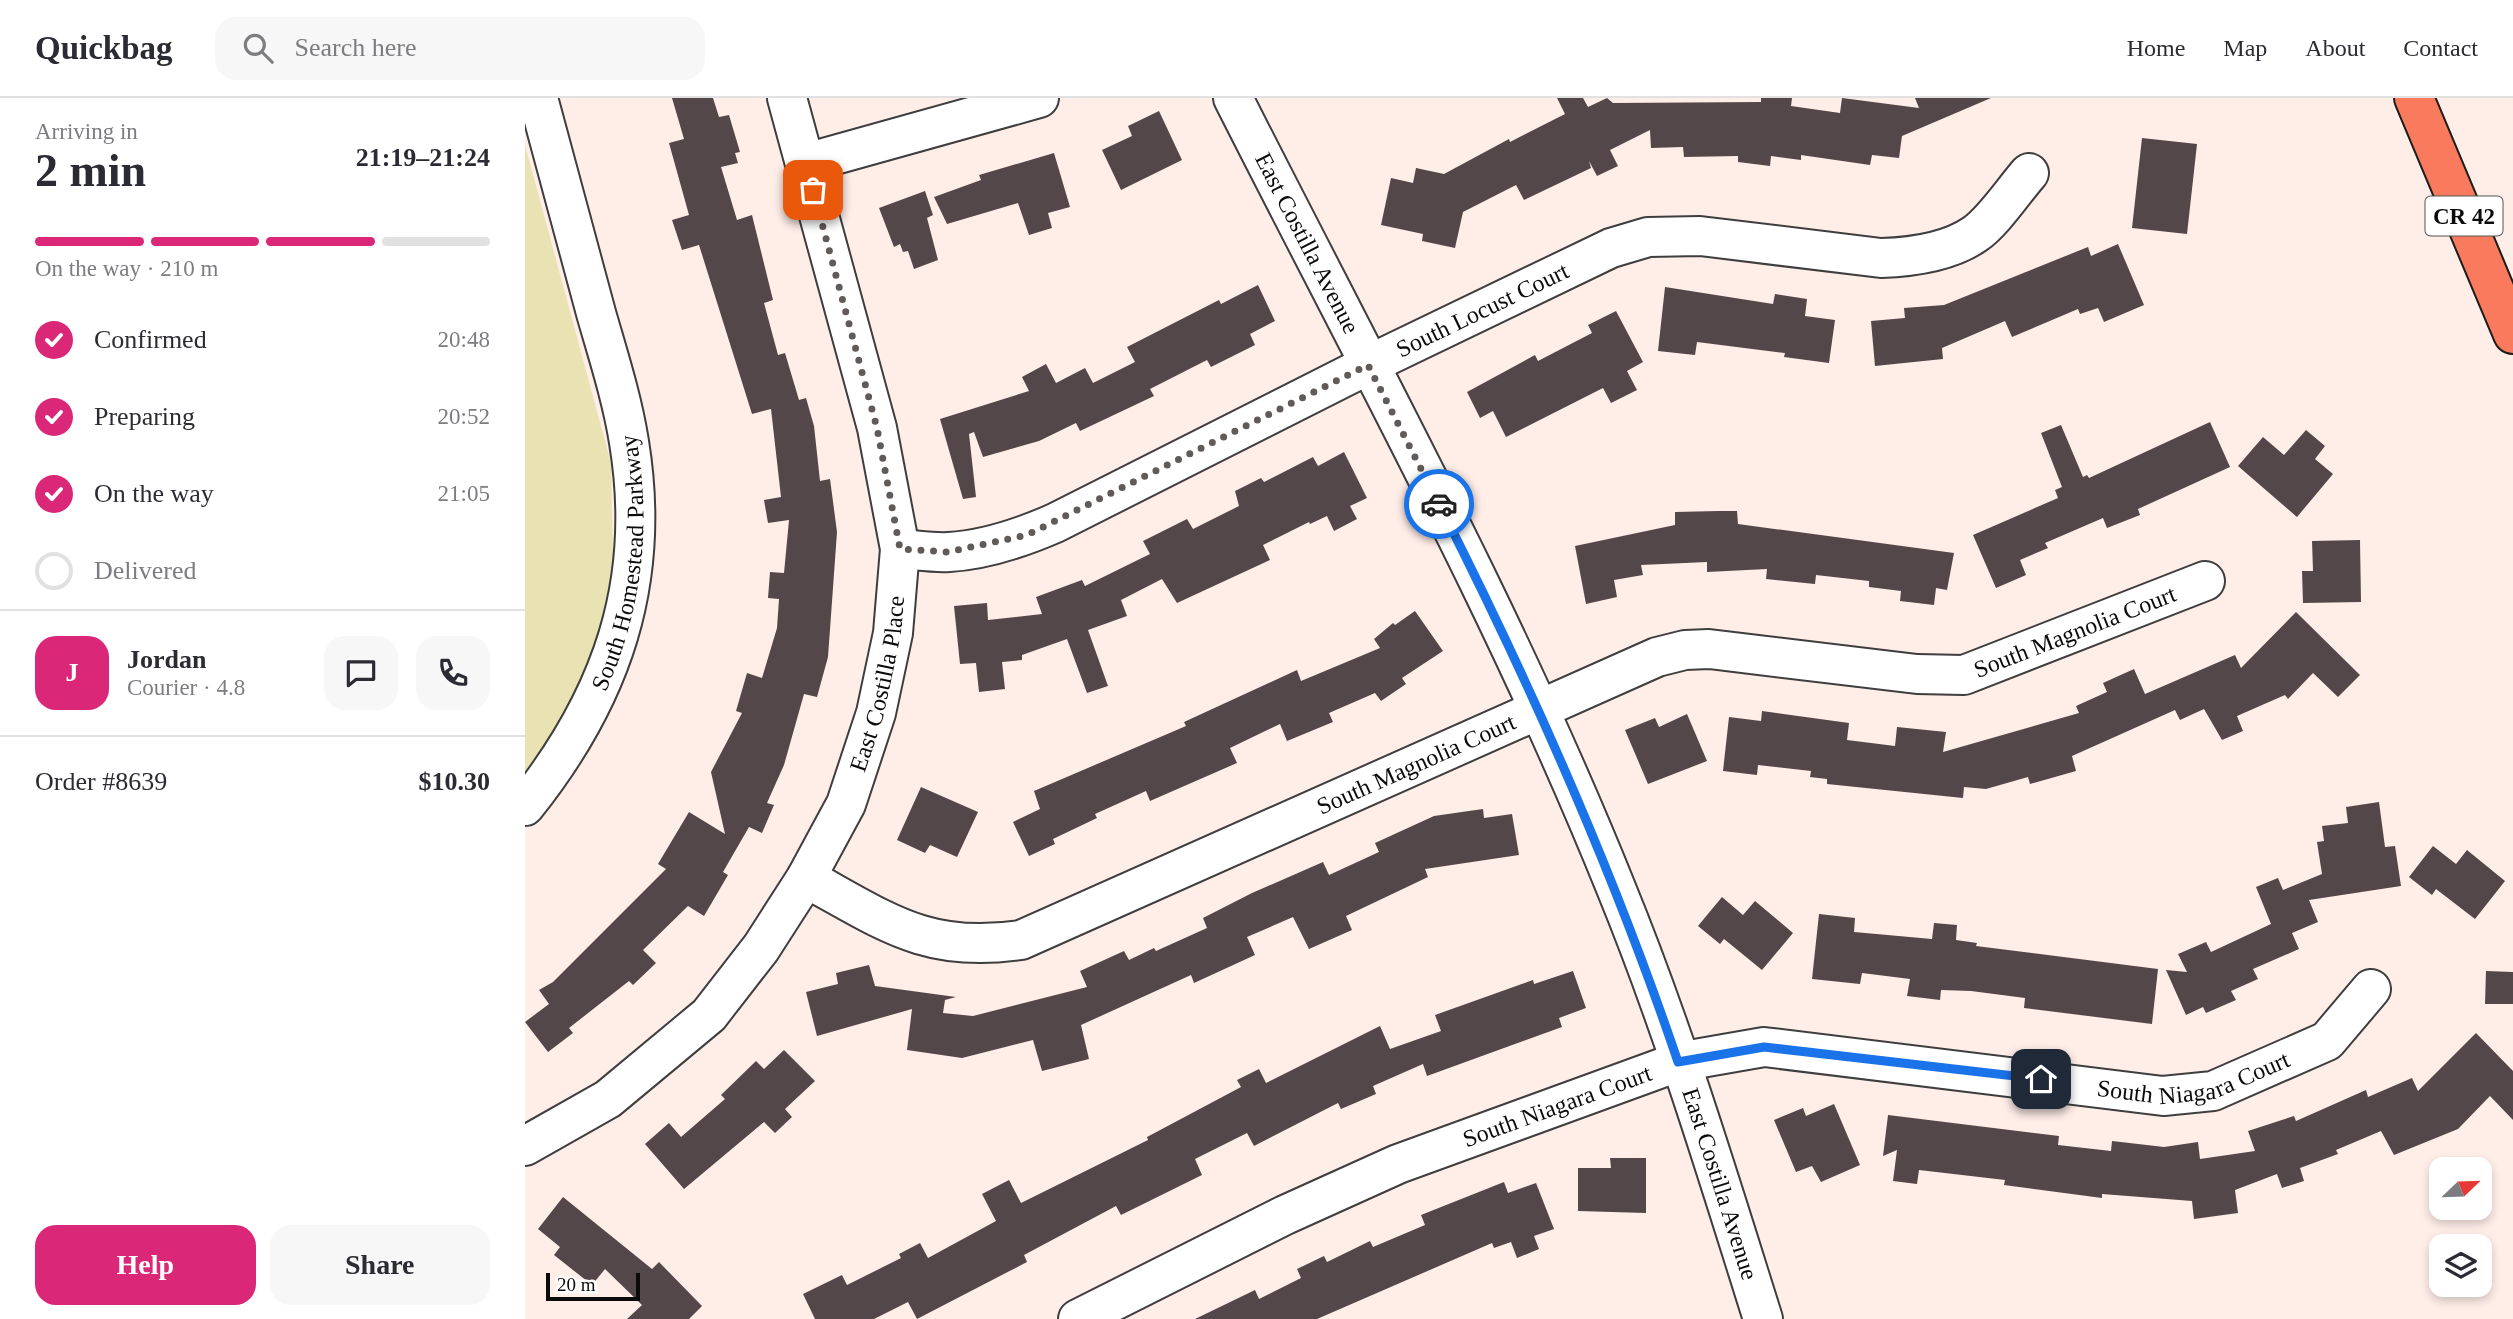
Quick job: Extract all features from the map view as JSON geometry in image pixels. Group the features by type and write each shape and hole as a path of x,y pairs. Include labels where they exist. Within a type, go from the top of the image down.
{"main road":[{"name":"CR 42","path":"2414,98 2513,334"}],"street":[{"name":"South Homestead Parkway","path":"525,806 577,734 616,650 633,568 636,529 626,430 538,98"},
{"name":"East Costilla Place","path":"525,1146 608,1100 709,1016 761,948 806,878 846,804 876,713 893,633 900,549 877,428 787,98"},
{"path":"806,163 1039,98"},
{"name":"East Costilla Avenue","path":"1233,98 1479,584 1617,889 1678,1062 1763,1319"},
{"name":"South Locust Court","path":"900,549 948,552 1027,535 1368,365 1611,248 1648,237 1700,236 1881,258 1909,257 1952,245 1977,234 2029,173"},
{"name":"South Magnolia Court","path":"806,878 896,928 945,942 986,945 1021,940 1657,657 1685,650 1709,649 1917,674 1964,675 2204,581"},
{"name":"South Niagara Court","path":"1078,1319 1285,1215 1398,1164 1678,1062 1764,1047 2162,1096 2213,1091 2327,1041 2371,989"}],"shaded area":[{"path":"525,145 611,463 614,593 552,754 525,780"}],"building":[{"path":"672,98 713,98 719,117 729,115 740,152 735,153 738,163 721,167 737,220 752,215 773,300 764,303 778,355 785,353 799,400 806,398 814,426 820,481 830,479 837,532 828,657 817,697 804,694 784,765 767,803 774,805 762,833 749,827 723,872 728,875 704,916 688,906 643,950 656,963 633,985 629,981 569,1028 573,1033 548,1052 525,1022 549,1004 539,990 553,982 666,869 658,864 689,812 725,834 711,772 742,713 736,711 747,673 762,678 777,628 779,599 768,598 770,572 784,573 789,520 768,523 764,500 781,497 771,409 752,414 699,245 682,250 672,220 689,215 669,143 684,139"},
{"path":"1557,98 1583,98 1588,107 1607,98 1613,103 1761,102 1761,98 1792,98 1791,106 1840,113 1842,98 1919,108 1915,98 1991,98 1902,136 1899,158 1872,155 1870,165 1801,155 1801,160 1771,156 1770,166 1738,162 1738,156 1684,157 1683,147 1651,148 1650,130 1610,150 1618,166 1597,176 1589,161 1591,168 1524,200 1516,185 1463,212 1455,248 1422,241 1423,234 1381,225 1391,178 1413,183 1416,168 1444,174 1509,139 1510,142 1565,114"},
{"path":"1159,111 1182,160 1121,190 1102,150 1132,136 1128,126"},
{"path":"2142,138 2197,144 2187,234 2132,228"},
{"path":"1054,153 1070,207 1048,213 1052,228 1029,235 1018,203 947,224 934,197 981,180 979,175"},
{"path":"925,191 933,215 927,218 938,260 914,269 908,251 903,252 900,244 894,247 879,208"},
{"path":"2118,244 2144,305 2104,322 2098,308 2080,314 2078,309 2012,337 2005,321 1942,348 1943,359 1875,366 1871,321 1905,318 1904,308 1944,305 2088,247 2091,256"},
{"path":"1258,285 1275,321 1250,334 1255,345 1211,367 1207,360 1150,389 1154,396 1080,431 1076,423 1039,441 983,457 974,432 969,434 976,497 963,499 940,419 1029,391 1022,377 1046,364 1056,383 1085,368 1093,383 1135,362 1127,347 1219,300 1221,304"},
{"path":"1665,287 1773,304 1775,294 1807,299 1805,316 1835,320 1829,363 1784,357 1785,353 1697,342 1695,355 1658,351"},
{"path":"1616,311 1643,362 1627,371 1637,390 1611,403 1603,388 1506,437 1493,411 1480,418 1467,392 1535,355 1538,361 1592,333 1588,325"},
{"path":"2210,422 2230,467 2138,509 2140,515 2107,528 2103,518 2045,543 2048,548 2020,560 2026,575 1996,588 1973,535 2058,498 2055,490 2062,487 2041,433 2061,425 2083,477 2087,475 2089,478"},
{"path":"2306,430 2325,446 2315,459 2333,474 2297,517 2238,466 2263,437 2284,455"},
{"path":"1344,452 1367,498 1350,506 1357,519 1334,531 1327,516 1310,524 1309,522 1263,545 1270,560 1177,603 1162,579 1121,600 1127,616 1088,630 1108,686 1087,693 1067,639 1022,655 1022,660 1002,662 1005,689 979,692 976,663 960,664 954,606 987,603 988,620 1042,614 1036,597 1082,580 1085,586 1150,554 1143,541 1187,519 1193,529 1239,506 1235,491 1261,478 1264,482 1313,457 1318,466"},
{"path":"1737,511 1738,524 1954,553 1947,590 1936,588 1934,605 1900,601 1901,591 1869,587 1869,581 1816,575 1815,584 1766,579 1767,569 1707,572 1707,562 1641,565 1643,575 1614,580 1617,597 1586,604 1575,546 1675,525 1675,512"},
{"path":"2360,540 2361,602 2303,603 2302,571 2313,571 2312,541"},
{"path":"1415,611 1443,651 1402,678 1406,684 1381,701 1375,693 1329,713 1333,722 1287,741 1280,724 1230,748 1237,763 1150,801 1146,791 1095,814 1097,818 1053,839 1055,844 1029,856 1013,822 1040,809 1034,791 1186,726 1184,722 1297,670 1301,681 1380,648 1374,639 1393,623 1395,625"},
{"path":"2296,612 2360,675 2338,697 2313,673 2288,699 2285,695 2237,716 2243,731 2222,740 2204,709 2180,720 2175,710 2072,756 2076,771 2030,784 2028,777 1986,789 1964,787 1963,798 1827,784 1827,779 1810,777 1811,771 1758,765 1757,775 1723,771 1729,717 1761,721 1762,711 1849,723 1847,740 1895,746 1897,727 1946,732 1943,752 2079,713 2076,706 2107,692 2103,683 2134,669 2145,694 2235,655 2241,668"},
{"path":"1687,714 1707,761 1648,784 1625,730 1655,718 1659,727"},
{"path":"921,787 978,812 957,857 930,845 925,853 897,840"},
{"path":"2379,802 2385,847 2395,846 2401,886 2309,900 2318,922 2292,933 2299,949 2253,969 2258,979 2231,991 2236,1000 2206,1013 2203,1007 2186,1015 2166,970 2187,972 2178,954 2206,942 2211,952 2271,924 2256,887 2278,878 2283,890 2322,874 2317,842 2324,841 2322,826 2348,823 2346,807"},
{"path":"1483,809 1484,818 1512,814 1519,855 1425,869 1428,877 1346,916 1352,930 1309,949 1293,917 1247,937 1255,955 1194,983 1191,975 1081,1025 1089,1059 1042,1071 1033,1040 962,1058 907,1050 912,1009 817,1036 806,992 838,984 836,973 869,965 875,986 956,997 945,1000 943,1013 973,1016 1087,987 1080,971 1124,951 1129,960 1154,948 1156,951 1207,928 1203,918 1252,893 1323,862 1329,875 1379,852 1375,843 1434,816"},
{"path":"2433,846 2456,864 2467,850 2505,881 2475,919 2436,889 2432,895 2409,877"},
{"path":"1722,897 1743,915 1755,901 1793,933 1762,970 1724,939 1720,944 1698,926"},
{"path":"1819,914 1855,918 1854,932 1932,939 1934,923 1957,925 1956,940 1977,943 1976,946 2158,969 2152,1024 2024,1008 2025,998 1971,991 1941,990 1940,1000 1907,996 1910,979 1862,973 1860,984 1812,979"},
{"path":"1573,971 1586,1008 1559,1018 1562,1027 1427,1076 1423,1064 1373,1086 1376,1094 1341,1109 1338,1103 1254,1146 1247,1133 1195,1159 1202,1175 1121,1215 1116,1206 1024,1255 1027,1262 917,1319 908,1302 874,1319 815,1319 803,1294 842,1275 847,1285 901,1258 899,1254 920,1243 928,1258 996,1221 982,1194 1009,1180 1021,1203 1148,1140 1147,1137 1241,1087 1237,1080 1259,1069 1266,1083 1380,1026 1390,1049 1441,1031 1435,1015 1533,980 1534,984"},
{"path":"2486,971 2513,972 2513,1004 2485,1004"},
{"path":"2476,1033 2513,1071 2513,1120 2490,1096 2458,1129 2394,1155 2381,1131 2336,1150 2338,1154 2300,1168 2304,1181 2282,1188 2277,1174 2235,1190 2238,1213 2194,1219 2192,1201 2102,1194 2102,1198 2004,1185 2005,1180 1919,1170 1917,1184 1893,1181 1897,1150 1883,1156 1888,1115 2059,1136 2058,1145 2111,1151 2112,1141 2164,1147 2198,1142 2200,1159 2255,1151 2248,1131 2294,1116 2296,1121 2366,1090 2368,1097 2412,1078 2418,1091"},
{"path":"784,1050 815,1081 785,1109 792,1117 775,1133 764,1122 684,1189 645,1144 669,1123 681,1137 725,1099 721,1095 756,1061 764,1069"},
{"path":"1834,1104 1860,1165 1821,1182 1812,1166 1796,1172 1774,1120 1803,1108 1806,1116"},
{"path":"1610,1158 1646,1158 1646,1213 1578,1211 1578,1168 1611,1168"},
{"path":"1504,1182 1508,1193 1536,1183 1554,1229 1534,1236 1539,1249 1517,1258 1511,1242 1494,1248 1492,1243 1317,1319 1195,1319 1255,1290 1259,1299 1301,1278 1297,1269 1324,1256 1327,1262 1370,1241 1373,1247 1425,1225 1421,1215"},
{"path":"563,1197 652,1269 659,1262 702,1306 689,1319 627,1319 642,1305 605,1269 592,1285 554,1255 560,1247 538,1229"}],"way so far":[{"path":"813,190 877,428 900,549 948,552 970,550 1027,535 1368,365 1439,504"}],"route":[{"path":"1439,504 1586,816 1617,889 1678,1062 1764,1047 2041,1079"}]}
